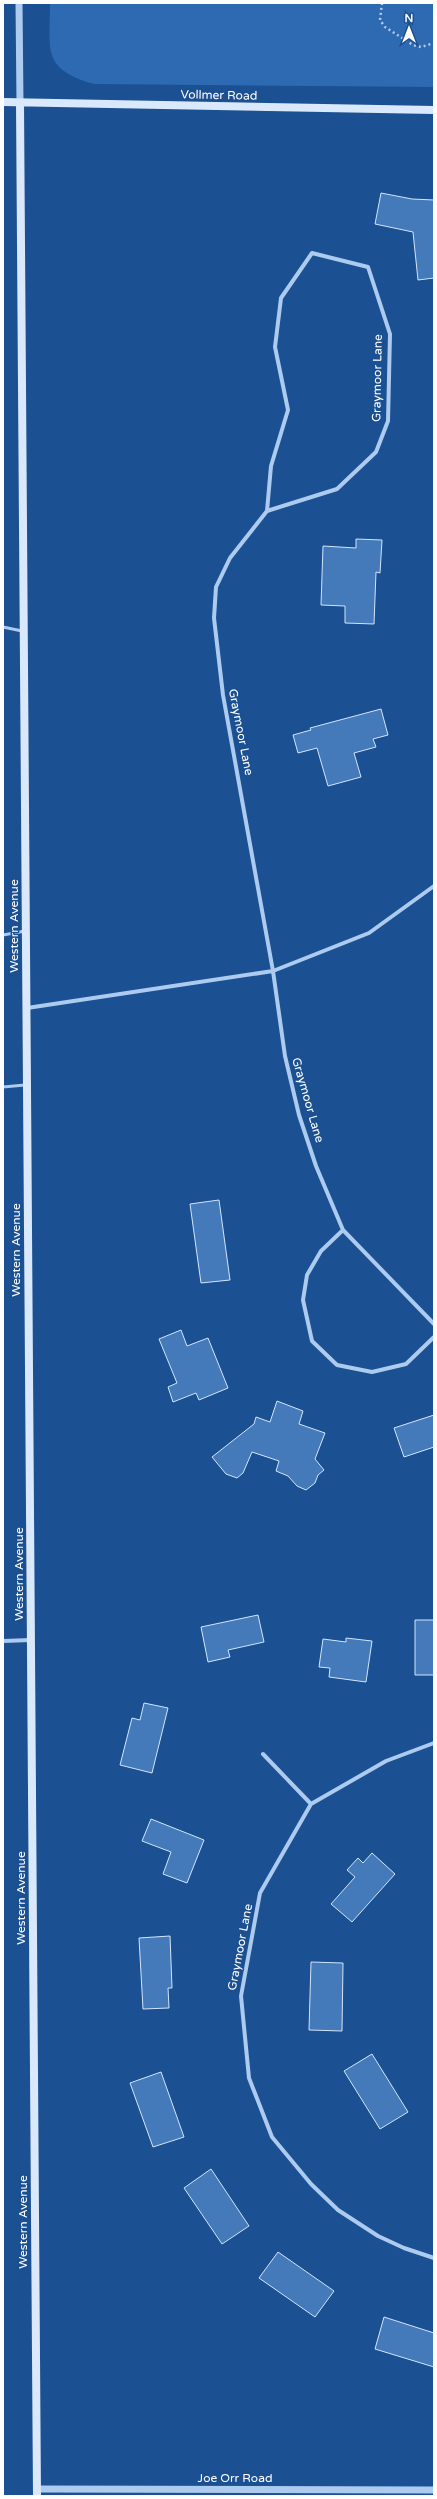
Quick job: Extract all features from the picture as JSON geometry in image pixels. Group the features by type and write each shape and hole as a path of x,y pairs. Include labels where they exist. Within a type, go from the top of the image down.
{"main road":[{"name":"Vollmer Road","path":"3,102 20,104 434,110"},
{"name":"Western Avenue","path":"20,104 37,2493"}],"street":[{"name":"Western Avenue","path":"19,3 20,104"},
{"name":"Graymoor Lane","path":"267,511 337,489 376,452 388,421 390,334 368,267 312,253 281,298 275,347 288,410 271,466 267,511 230,558 216,587 214,618 223,695 273,970 285,1056 300,1115 319,1176 343,1230 434,1324"},
{"path":"26,1008 273,970 369,933 434,886"},
{"path":"343,1230 321,1251 307,1275 303,1300 312,1341 337,1365 372,1372 406,1364 434,1337"},
{"path":"3,1641 31,1640"},
{"path":"263,1754 311,1804 386,1761 434,1743"},
{"name":"Graymoor Lane","path":"311,1804 260,1894 241,1996 249,2078 272,2137 311,2184 338,2210 378,2236 404,2248 434,2258"},
{"name":"Joe Orr Road","path":"37,2493 346,2493 434,2490"}],"lane":[{"path":"3,628 24,631"},
{"path":"3,935 26,931"},
{"path":"3,1087 27,1085"}],"path":[{"path":"382,3 380,20 384,27 412,45 421,47 434,44"}],"shaded area":[{"path":"50,3 434,3 434,87 94,84 65,72 52,56 49,33"}],"building":[{"path":"381,193 412,199 434,200 434,278 418,280 413,232 375,224"},
{"path":"356,539 382,540 380,573 376,572 374,624 345,623 345,606 321,605 323,546 356,548"},
{"path":"381,709 388,735 373,739 376,747 354,753 361,777 328,786 317,748 298,753 293,735 311,730 310,728"},
{"path":"219,1200 230,1280 201,1283 190,1204"},
{"path":"181,1330 187,1346 208,1338 228,1388 199,1400 196,1393 173,1402 168,1387 177,1383 159,1339"},
{"path":"277,1401 303,1411 299,1424 325,1433 315,1459 324,1470 318,1475 315,1483 306,1490 297,1486 288,1476 276,1471 279,1461 252,1452 243,1473 237,1478 226,1474 212,1457 254,1424 256,1417 270,1422"},
{"path":"434,1415 434,1447 404,1457 394,1428"},
{"path":"258,1615 264,1642 228,1650 230,1657 208,1662 201,1627"},
{"path":"415,1620 434,1620 434,1675 415,1675"},
{"path":"346,1638 372,1641 366,1682 329,1677 330,1668 319,1667 323,1639 346,1642"},
{"path":"144,1703 168,1708 152,1773 120,1765 132,1718 140,1720"},
{"path":"151,1819 204,1840 187,1883 163,1874 171,1852 142,1841"},
{"path":"372,1853 395,1874 352,1922 331,1904 355,1877 347,1870 358,1858 363,1863"},
{"path":"170,1936 172,1988 168,1988 169,2008 143,2009 139,1938"},
{"path":"311,1962 343,1963 342,2031 309,2030"},
{"path":"372,2054 408,2112 380,2129 344,2071"},
{"path":"161,2072 184,2137 153,2147 130,2083"},
{"path":"211,2169 249,2226 222,2244 184,2188"},
{"path":"278,2252 334,2291 315,2317 259,2278"},
{"path":"384,2317 434,2333 434,2367 375,2349"}]}
